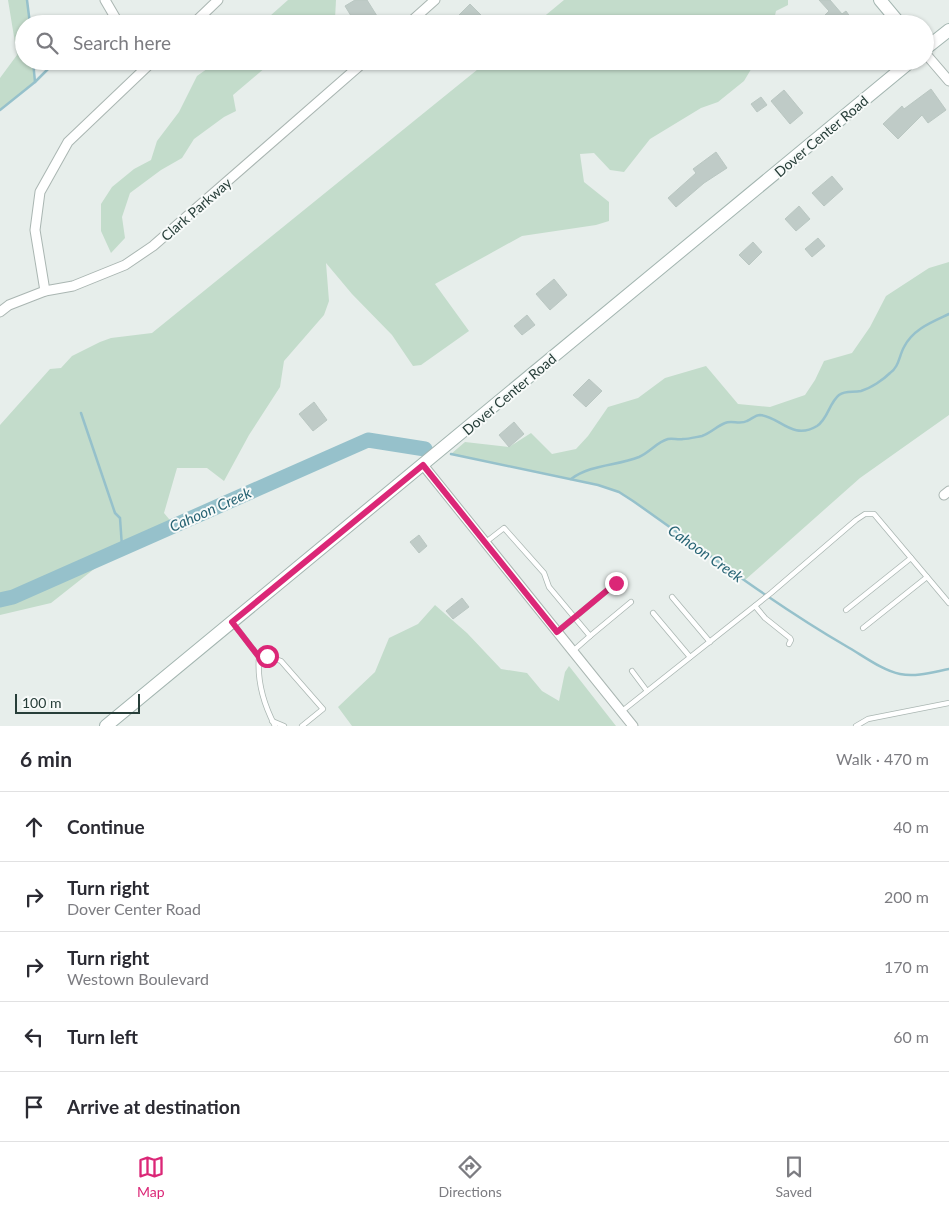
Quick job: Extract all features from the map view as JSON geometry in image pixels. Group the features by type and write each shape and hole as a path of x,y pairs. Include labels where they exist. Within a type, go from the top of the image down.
{"street":[{"path":"105,0 114,15"},
{"path":"202,15 218,0"},
{"path":"418,15 435,0"},
{"path":"880,0 892,15"},
{"path":"934,42 949,30"},
{"path":"934,64 949,81"},
{"path":"45,291 35,230 40,192 68,142 143,70"},
{"name":"Clark Parkway","path":"0,312 9,305 45,291 73,286 125,265 153,246 355,70"},
{"name":"Dover Center Road","path":"106,726 900,70"},
{"path":"423,465 633,726"}],"lane":[{"path":"621,712 760,602 865,514 874,514 949,603"},
{"path":"486,542 504,528 544,573 549,587 590,636"},
{"path":"846,610 911,558"},
{"path":"862,628 927,577"},
{"path":"557,632 616,583"},
{"path":"672,597 710,642"},
{"path":"573,651 631,602"},
{"path":"755,606 765,618 791,639 789,644"},
{"path":"653,613 690,657"},
{"path":"232,622 259,657 258,670 266,710 275,726"},
{"path":"259,657 267,656 281,661 323,709 302,726"},
{"path":"632,671 647,691"},
{"path":"856,726 868,719 949,703"},
{"path":"272,721 284,726"}],"green space":[{"path":"8,0 27,0 29,15 15,15 15,43"},
{"path":"288,0 336,0 335,15 271,15"},
{"path":"564,0 788,0 788,5 776,11 775,15 546,15"},
{"path":"15,58 15,70 34,70 35,82 0,110 0,78"},
{"path":"205,70 262,70 233,95 236,111 224,117 194,139 182,158 161,170 130,193 122,217 125,238 111,253 101,231 101,204 112,187 134,169 151,160 157,141 179,112 197,76"},
{"path":"477,70 751,70 744,81 718,102 701,108 650,139 624,172 610,170 594,153 580,154 584,182 609,202 609,221 596,225 522,236 435,284 469,331 421,365 413,366 392,335 352,294 326,263 329,301 324,315 284,361 280,387 249,435 224,481 207,468 177,468 164,513 174,525 122,547 51,603 0,615 0,425 50,369 61,368 72,356 111,338 152,333"},
{"path":"949,262 949,415 860,478 745,580 619,492 598,485 451,454 465,442 509,447 531,433 552,454 576,449 588,436 608,407 638,398 665,378 706,366 738,404 770,407 805,395 824,361 852,353 870,327 886,296 929,268"},
{"path":"435,605 467,633 501,669 527,673 542,691 559,701 565,672 569,666 616,726 352,726 338,707 375,672 389,638 418,624"}],"building":[{"path":"355,0 367,0 376,15 350,15 345,6"},
{"path":"819,0 830,0 842,14 846,11 849,15 825,15 829,11"},
{"path":"470,4 481,15 459,15"},
{"path":"931,89 946,110 928,123 922,115 898,139 883,124 902,106 904,109"},
{"path":"784,90 803,113 790,124 771,101"},
{"path":"761,97 767,105 757,112 751,104"},
{"path":"716,152 727,168 704,183 676,207 668,198 696,173 693,169"},
{"path":"832,176 843,189 824,206 812,193"},
{"path":"799,206 810,219 796,231 785,219"},
{"path":"818,238 825,246 812,257 805,249"},
{"path":"753,242 762,252 749,265 739,255"},
{"path":"554,279 567,295 550,310 536,294"},
{"path":"527,315 535,325 522,335 514,326"},
{"path":"589,379 602,391 586,407 573,395"},
{"path":"314,402 327,420 313,431 299,414"},
{"path":"514,422 524,434 509,447 499,435"},
{"path":"419,535 427,546 419,553 410,542"},
{"path":"462,598 469,607 453,619 446,611"}],"waterway":[{"path":"27,0 29,15"},
{"path":"34,70 35,82"},
{"path":"0,110 47,70"},
{"path":"571,479 587,470 639,457 660,442 668,439 702,436 725,423 744,422 758,415 767,416 786,427 800,431 808,430 821,423 839,395 865,390 893,371 912,335 949,314"},
{"path":"81,413 115,513 120,518 122,547"},
{"name":"Cahoon Creek","path":"0,600 13,597 368,440 425,449"},
{"name":"Cahoon Creek","path":"451,454 598,485 619,492 791,612 880,666 906,675 925,674 949,669"}],"route":[{"path":"267,656 259,657 232,622 423,465 557,632 616,583"}]}
